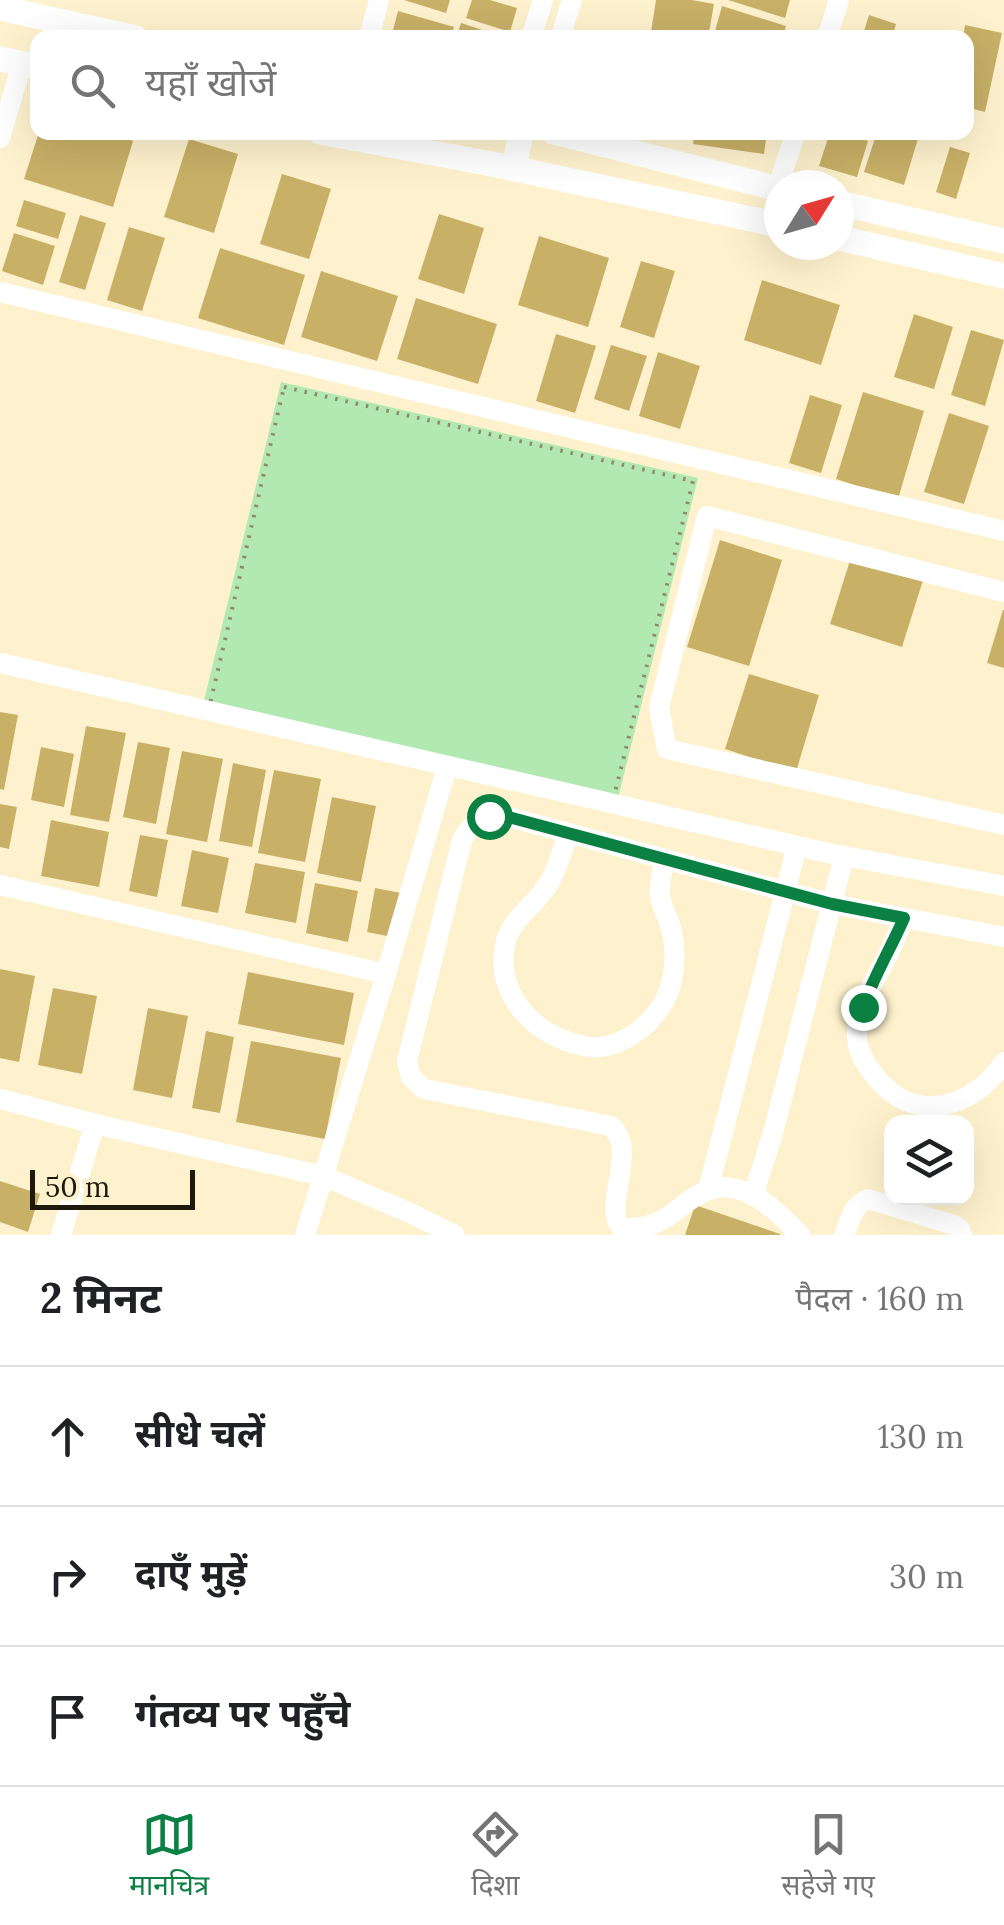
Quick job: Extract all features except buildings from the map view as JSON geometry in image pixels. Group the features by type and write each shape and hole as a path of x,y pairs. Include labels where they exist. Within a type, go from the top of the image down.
{"street":[{"path":"371,30 379,0"},
{"path":"534,30 543,0"},
{"path":"563,30 572,0"},
{"path":"829,30 839,0"},
{"path":"0,8 100,30"},
{"path":"0,138 20,63"},
{"path":"363,140 764,221"},
{"path":"514,168 519,140"},
{"path":"585,140 764,185"},
{"path":"784,170 793,140"},
{"path":"854,206 1004,241"},
{"path":"854,241 1004,276"},
{"path":"0,292 1004,531"},
{"path":"1004,592 707,516 659,708 667,748 1004,825"},
{"path":"0,663 797,846 1004,886"},
{"path":"305,1235 448,767"},
{"path":"800,1235 767,1204 728,1186 708,1190 666,1219 624,1232 616,1219 622,1144 611,1126 424,1090 410,1078 408,1061 462,840 469,828 489,816 501,815 832,904 1004,938"},
{"path":"568,833 549,884 512,926 504,948 503,974 517,1005 532,1023 552,1036 582,1046 600,1047 624,1040 644,1026 665,999 673,975 674,944 659,892 665,859"},
{"path":"708,1190 797,846"},
{"path":"753,1196 773,1133 844,856"},
{"path":"0,885 386,974"},
{"path":"904,918 872,982 857,1034 859,1049 871,1071 898,1098 923,1106 939,1106 955,1104 976,1092 1004,1062"},
{"path":"0,1099 323,1176 455,1235"},
{"path":"61,1235 94,1124"},
{"path":"844,1235 856,1206 868,1198 954,1225 962,1235"}],"path":[{"path":"284,387 693,481 613,800 210,704 284,387"}],"green space":[{"path":"281,382 698,478 616,806 202,709"}],"route":[{"path":"489,816 501,815 832,904 904,918 863,1007"}]}
